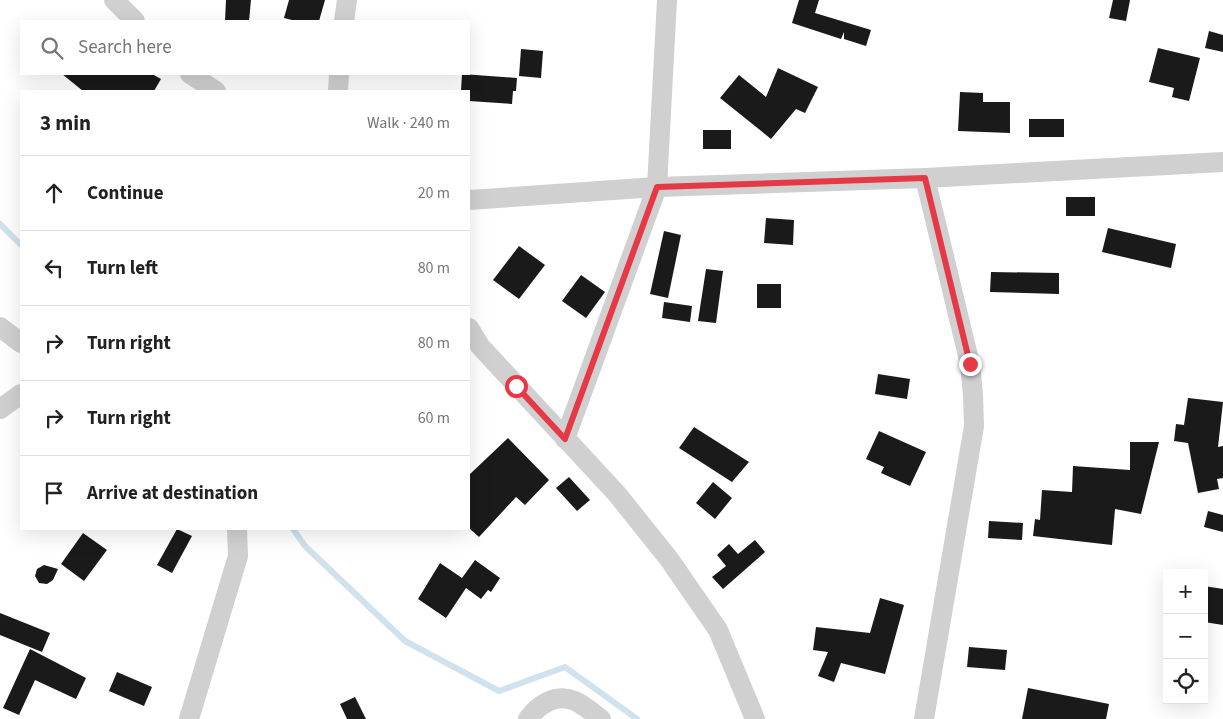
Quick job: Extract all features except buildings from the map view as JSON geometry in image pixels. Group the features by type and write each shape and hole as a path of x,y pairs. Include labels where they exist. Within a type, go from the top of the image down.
{"street":[{"path":"114,0 134,20"},
{"path":"344,20 346,0"},
{"path":"565,439 657,187 667,0"},
{"path":"192,75 214,90"},
{"path":"338,90 339,75"},
{"path":"470,200 657,187 925,178 1223,162"},
{"path":"924,719 974,426 970,364 925,178"},
{"path":"0,327 20,342"},
{"path":"470,330 480,346 623,501 669,559 718,630 755,719"},
{"path":"0,409 20,395"},
{"path":"189,719 238,556 237,530"},
{"path":"528,719 536,707 546,702 567,698 577,701 601,719"}],"waterway":[{"path":"0,224 20,244"},
{"path":"294,530 305,546 405,641 499,691 565,667 637,719"}],"route":[{"path":"516,386 565,439 657,187 925,178 970,364"}]}
